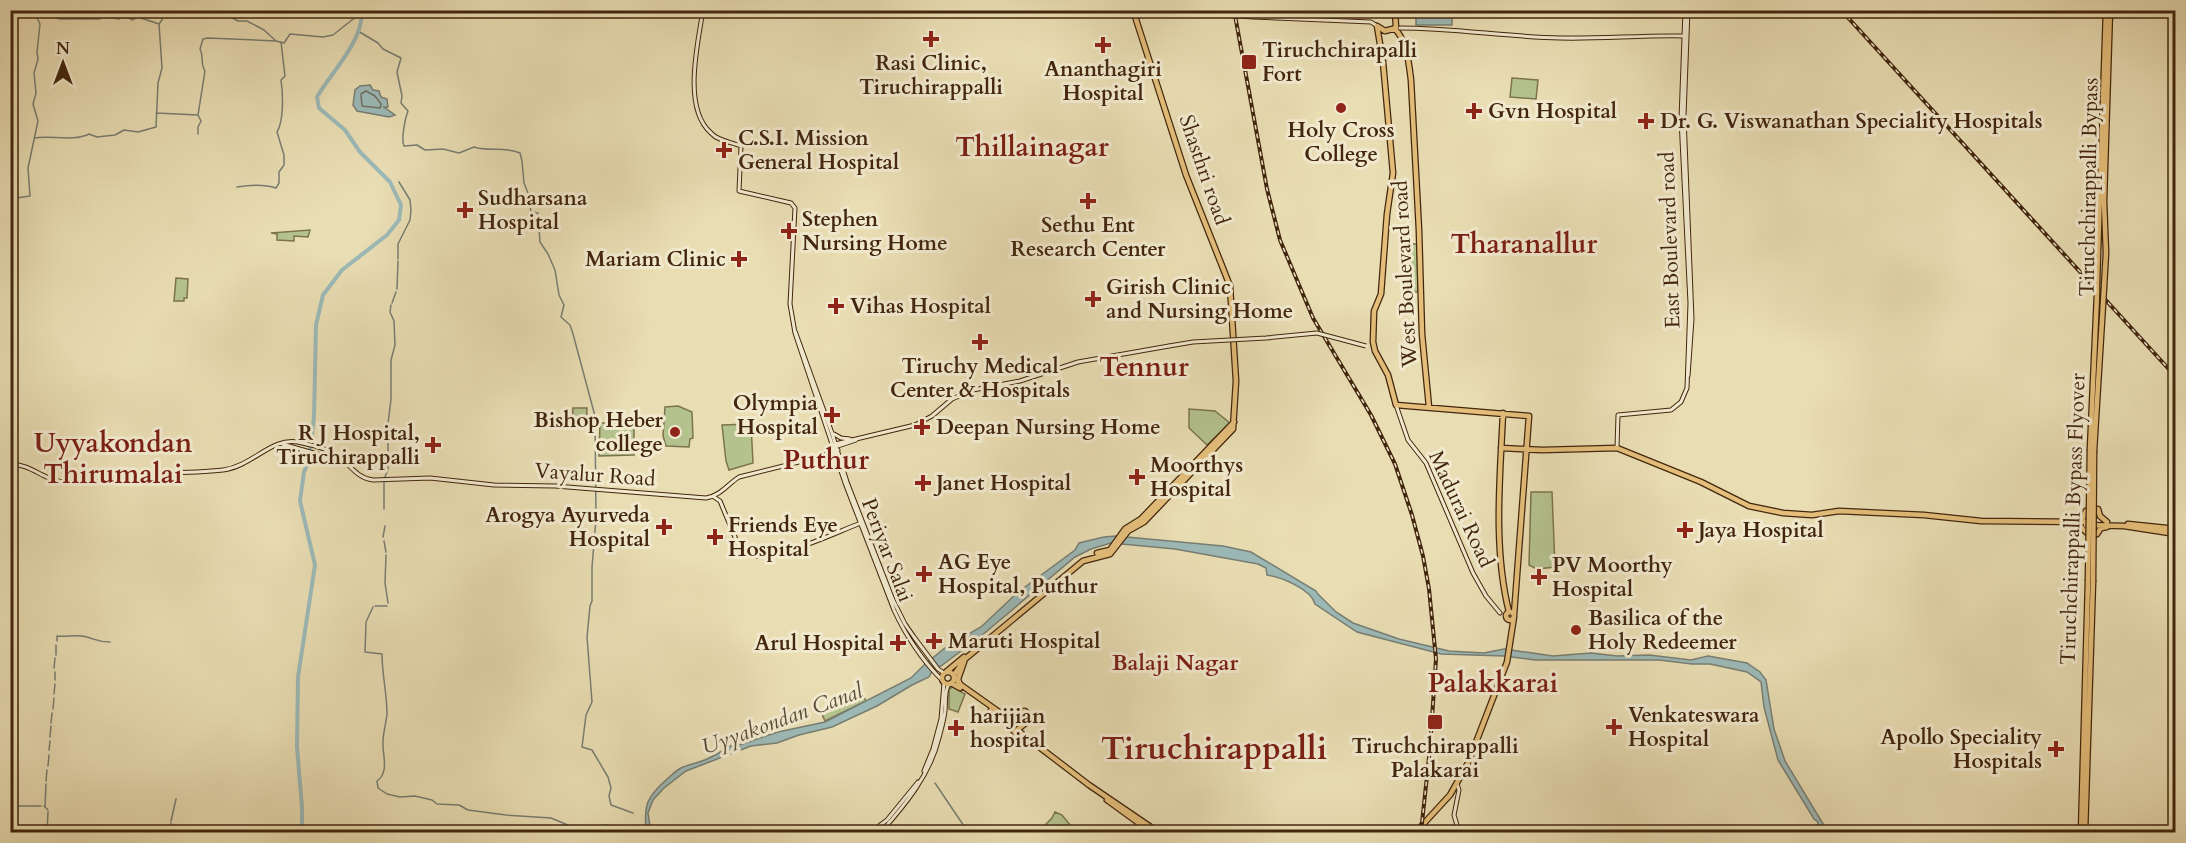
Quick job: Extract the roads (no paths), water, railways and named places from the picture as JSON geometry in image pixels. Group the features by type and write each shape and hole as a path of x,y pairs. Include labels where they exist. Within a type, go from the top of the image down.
{"main road":[{"path":"702,10 695,63 696,103 701,118 713,136 741,146 739,191 791,203 795,208 790,304 795,331 836,447"},
{"path":"1106,10 1167,13"},
{"name":"West Boulevard road","path":"1397,10 1397,27 1408,58 1411,80 1419,220 1422,334 1429,408"},
{"path":"1687,10 1684,116 1692,319 1688,376"},
{"name":"East Boulevard road","path":"1617,448 1618,415 1662,412 1675,408 1685,394 1688,376 1690,303 1681,119 1687,10"},
{"name":"Tiruchchirappalli Bypass","path":"2094,361 2108,10"},
{"name":"Tiruchchirappalli Bypass","path":"2100,365 2106,253 2104,201 2108,10"},
{"name":"Shasthri road","path":"1114,548 1123,534 1141,519 1234,422 1236,381 1230,286 1186,175 1133,11"},
{"path":"1217,15 1371,22 1385,31 1454,29 1544,37 1684,36"},
{"path":"1377,26 1393,173 1387,214 1381,294 1374,311 1375,351 1386,371 1396,405 1529,416 1523,477 1522,531 1515,604 1510,615"},
{"path":"1380,40 1385,31"},
{"path":"861,523 783,552 756,556 742,554 720,501 714,497 739,477 811,459 855,440 915,425 932,416 952,399 973,390 1020,381 1078,362 1193,342 1317,333 1366,346 1375,351"},
{"path":"1366,346 1373,342"},
{"name":"Tiruchchirappalli Bypass Flyover","path":"2085,832 2092,642 2094,361"},
{"name":"Tiruchchirappalli Bypass Flyover","path":"2092,450 2100,365"},
{"path":"810,375 836,447"},
{"name":"Madurai Road","path":"1396,405 1408,440 1426,464 1473,573 1486,596 1500,613 1510,615"},
{"path":"1414,832 1457,784 1507,662 1512,629 1501,545 1499,500 1503,413"},
{"path":"832,432 841,438 855,440"},
{"name":"Vayalur Road","path":"10,464 25,465 44,478 55,481 77,482 116,474 236,468 288,442 325,450 338,456 364,479 430,478 494,485 555,486 689,498 714,497"},
{"name":"Vayalur Road","path":"280,444 346,464"},
{"name":"Periyar Salai","path":"836,447 861,523 896,606 904,624 927,659"},
{"path":"1501,448 1526,450 1617,448 1701,482 1749,506 1783,513 1812,515 1839,511 2175,531"},
{"path":"2098,509 2102,519 2107,522"},
{"path":"2078,524 2086,511"},
{"path":"2086,524 2107,522 2175,531"},
{"path":"2078,524 2086,532"},
{"path":"2097,534 2101,528 2115,526"},
{"path":"945,672 1082,558 1114,548"},
{"path":"875,829 880,832 917,784 933,749 949,681 965,659 1083,561 1091,557 1108,555 1114,548"},
{"name":"Tiruchchirappalli Bypass Flyover","path":"2081,832 2084,675 2091,582"},
{"path":"870,832 886,823 919,785 931,761 944,719 950,672 938,669 927,659"},
{"path":"927,659 933,671 990,709 1023,740 1158,832"},
{"path":"961,685 958,679 965,659"},
{"path":"945,672 949,681 961,685 1002,714 1025,711 1029,713 1032,718 1017,730 1151,832"},
{"path":"1457,784 1459,790 1454,815 1459,832"}],"water":[{"path":"1416,11 1452,11 1452,25 1416,25"},
{"path":"370,85 373,90 379,91 381,97 387,99 388,107 384,107 395,115 389,117 357,111 353,105 355,90 360,86"},
{"path":"1116,536 1223,546 1251,552 1316,591 1336,612 1353,623 1399,639 1449,651 1484,653 1504,649 1553,656 1591,653 1617,656 1649,655 1691,660 1708,656 1747,663 1760,672 1766,680 1774,729 1785,761 1828,832 1819,832 1818,822 1778,760 1764,707 1761,682 1747,672 1710,664 1659,660 1535,660 1504,656 1441,654 1357,632 1315,604 1308,593 1287,581 1267,575 1266,568 1258,564 1175,549 1111,543 1075,557 981,636 941,666 934,668 929,677 877,706 832,727 777,743 751,746 686,771 653,800 648,813 651,832 646,832 645,815 650,797 679,769 701,762 735,744 736,746 778,732 825,722 911,678 946,647 981,627 1017,593 1075,550 1079,543"}],"waterway":[{"path":"40,10 39,15 61,19 104,17 119,19 122,17 132,20 138,17 159,24 162,20 162,10"},
{"path":"182,10 190,12 192,10"},
{"path":"204,10 211,10"},
{"path":"218,10 238,21 247,21 264,30 276,41 284,43 290,34 323,37 333,35 362,12"},
{"path":"302,832 297,747 298,677 315,565 300,501 304,472 309,460 314,417 316,325 323,295 342,270 387,235 399,220 401,205 390,182 360,152 345,130 319,108 317,97 353,44 361,21 361,10"},
{"path":"10,199 30,196 28,168 38,121 33,104 36,93 34,73 38,59 40,24 37,18 39,15"},
{"path":"34,138 76,138 89,134 97,137 115,135 124,130 138,132 156,127 158,83 162,68 159,24"},
{"path":"358,31 378,43 383,49 401,58 397,72 402,96 401,103 408,111 403,134 404,146 417,145 425,150 443,149 459,153 474,147 520,153 531,212 538,213 540,242 555,270 559,295 564,305 561,317 570,325 595,416 596,519 592,601 587,637 592,702 586,715 582,747 592,750 608,777 611,788 609,796 611,805 633,813"},
{"path":"198,115 205,71 200,49 203,39 276,41"},
{"path":"237,187 256,185 276,188 279,183 279,172 284,165 284,155 277,132 282,114 281,80 285,76 281,42"},
{"path":"156,113 198,115 201,121 198,134"},
{"path":"398,259 398,244 410,220 411,210 410,200 399,182"},
{"path":"397,289 398,261"},
{"path":"392,303 396,292"},
{"path":"388,424 391,399 391,360 395,345 391,305"},
{"path":"385,477 388,469 388,425"},
{"path":"384,482 384,509"},
{"path":"383,537 385,526"},
{"path":"384,541 386,552"},
{"path":"386,555 385,583 388,603"},
{"path":"375,606 387,606"},
{"path":"366,622 373,607"},
{"path":"366,623 365,652 382,654 387,706 383,739 385,763 383,773 377,781 378,788 387,794 400,797 415,796 432,800 437,804 459,805 468,810 551,818 575,828 607,825 614,832"},
{"path":"57,641 57,636 83,636 110,642"},
{"path":"56,645 56,655"},
{"path":"54,668 55,658"},
{"path":"55,672 55,680"},
{"path":"54,694 55,684"},
{"path":"53,709 54,698"},
{"path":"51,723 52,713"},
{"path":"50,737 51,726"},
{"path":"49,750 50,741"},
{"path":"48,766 49,755"},
{"path":"46,781 47,770"},
{"path":"935,783 968,832"},
{"path":"45,807 46,784"},
{"path":"171,821 176,799"},
{"path":"10,806 41,806"},
{"path":"44,806 48,810"},
{"path":"47,832 48,812"},
{"path":"170,832 171,823"}],"railway":[{"path":"1234,10 1267,189 1280,240 1313,318 1371,415 1395,464 1423,556 1429,589 1436,659 1421,832"},
{"path":"1841,10 2176,377"}],"place":[{"name":"Rasi Clinic, Tiruchirappalli","path":"931,39"},
{"name":"Ananthagiri Hospital","path":"1103,45"},
{"name":"Tiruchchirapalli Fort","path":"1249,62"},
{"name":"Holy Cross College","path":"1341,108"},
{"name":"Gvn Hospital","path":"1474,111"},
{"name":"Dr. G. Viswanathan Speciality Hospitals","path":"1646,121"},
{"name":"C.S.I. Mission General Hospital","path":"724,150"},
{"name":"Sethu Ent Research Center","path":"1088,201"},
{"name":"Sudharsana Hospital","path":"465,210"},
{"name":"Stephen Nursing Home","path":"789,231"},
{"name":"Mariam Clinic","path":"739,259"},
{"name":"Girish Clinic and Nursing Home","path":"1093,299"},
{"name":"Vihas Hospital","path":"836,306"},
{"name":"Tiruchy Medical Center & Hospitals","path":"980,342"},
{"name":"Olympia Hospital","path":"832,415"},
{"name":"Deepan Nursing Home","path":"922,427"},
{"name":"Bishop Heber college","path":"675,432"},
{"name":"R J Hospital, Tiruchirappalli","path":"433,445"},
{"name":"Moorthys Hospital","path":"1137,477"},
{"name":"Janet Hospital","path":"923,483"},
{"name":"Arogya Ayurveda Hospital","path":"664,527"},
{"name":"Jaya Hospital","path":"1685,530"},
{"name":"Friends Eye Hospital","path":"715,537"},
{"name":"AG Eye Hospital, Puthur","path":"924,574"},
{"name":"PV Moorthy Hospital","path":"1539,577"},
{"name":"Basilica of the Holy Redeemer","path":"1576,630"},
{"name":"Maruti Hospital","path":"934,641"},
{"name":"Arul Hospital","path":"898,643"},
{"name":"Tiruchchirappalli Palakarai","path":"1435,722"},
{"name":"Venkateswara Hospital","path":"1614,727"},
{"name":"harijian hospital","path":"956,728"},
{"name":"Apollo Speciality Hospitals","path":"2056,749"}],"district":[{"name":"Thillainagar","path":"1032,147"},
{"name":"Tharanallur","path":"1524,244"},
{"name":"Tennur","path":"1144,367"},
{"name":"Uyyakondan Thirumalai","path":"113,458"},
{"name":"Puthur","path":"826,460"},
{"name":"Balaji Nagar","path":"1175,663"},
{"name":"Palakkarai","path":"1493,683"},
{"name":"Tiruchirappalli","path":"1214,748"}],"water label":[{"name":"Uyyakondan Canal","path":"782,719"}]}
